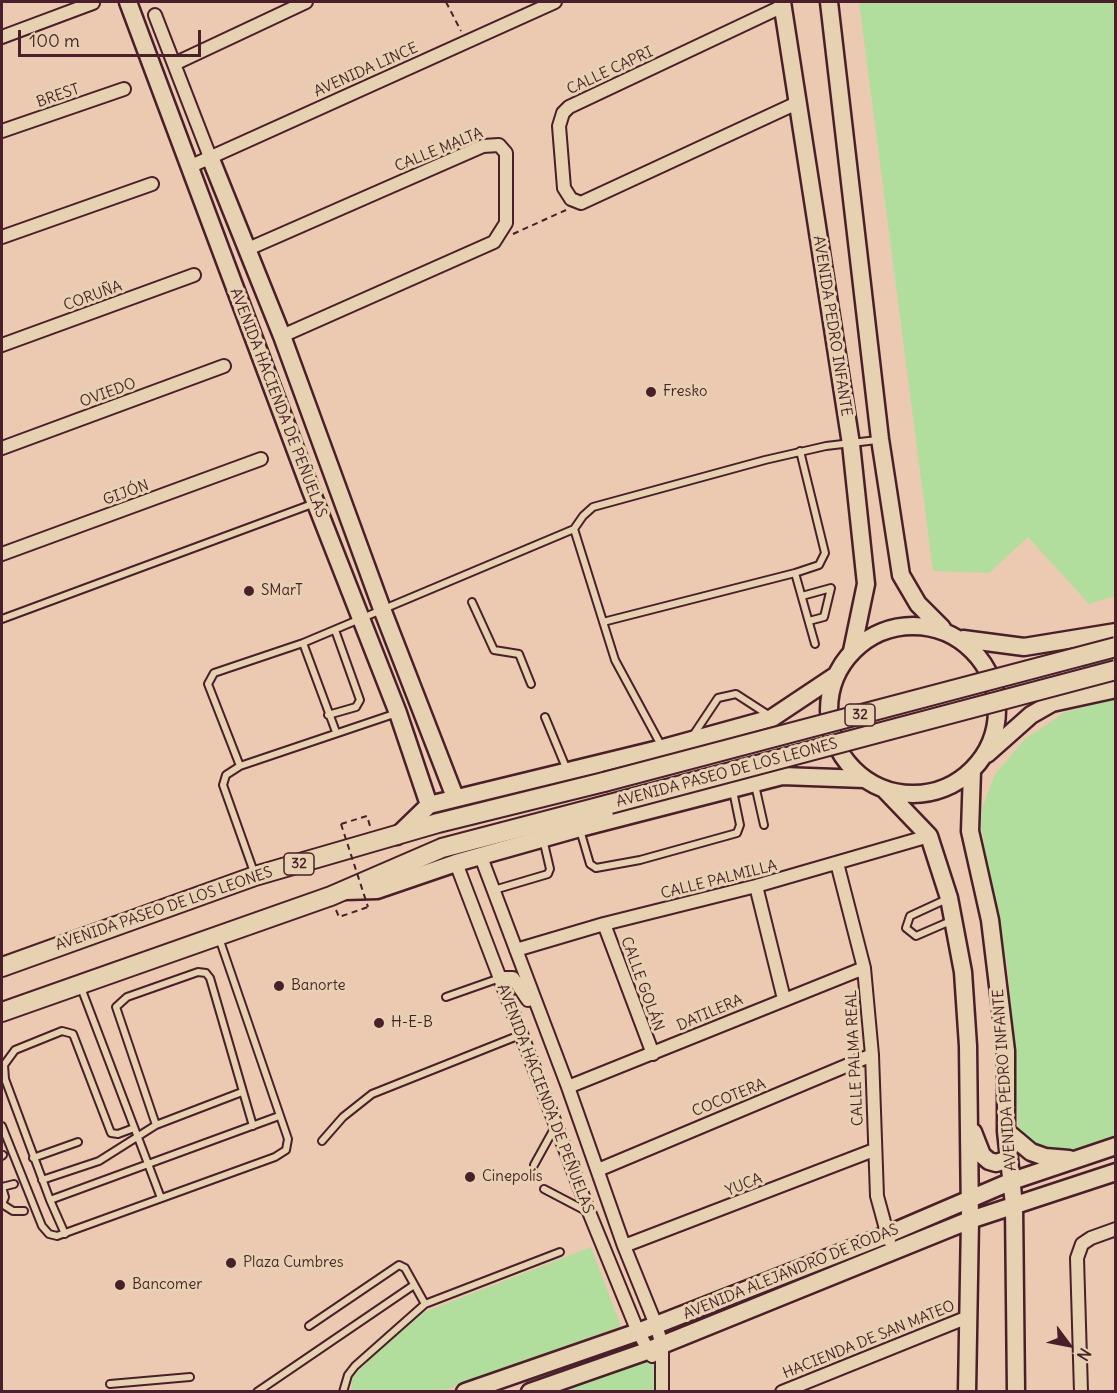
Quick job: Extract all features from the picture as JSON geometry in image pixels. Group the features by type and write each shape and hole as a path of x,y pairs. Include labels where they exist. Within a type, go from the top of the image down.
{"main road":[{"name":"AVENIDA PASEO DE LOS LEONES","path":"2,967 255,876 438,823 604,782 1116,647"},
{"name":"AVENIDA PASEO DE LOS LEONES","path":"3,1014 80,984 344,891 442,848 505,829 609,804 1116,670"}],"street":[{"name":"AVENIDA HACIENDA DE PEÑUELAS","path":"128,2 360,620 398,713 429,805"},
{"path":"174,64 306,2"},
{"name":"AVENIDA LINCE","path":"189,167 555,2"},
{"name":"AVENIDA PEDRO INFANTE","path":"829,2 880,439 901,575 918,604 942,628"},
{"path":"2,38 93,3"},
{"name":"AVENIDA PEDRO INFANTE","path":"783,4 850,444 866,584 852,651"},
{"name":"CALLE CAPRI","path":"581,203 571,199 564,188 559,126 560,119 569,107 783,4"},
{"name":"AVENIDA HACIENDA DE PEÑUELAS","path":"155,15 282,336 382,609 455,797"},
{"name":"BREST","path":"2,131 124,89"},
{"path":"581,203 797,103"},
{"name":"CALLE MALTA","path":"248,249 492,144 498,145 506,153 506,223 494,242"},
{"path":"2,237 152,184"},
{"path":"282,336 494,242"},
{"name":"CORUÑA","path":"2,345 194,275"},
{"name":"OVIEDO","path":"2,448 224,366"},
{"name":"GIJÓN","path":"2,554 261,459"},
{"path":"977,765 992,737 996,713 994,690 975,651 963,639 942,628 907,628 864,640 852,651 836,676 830,717 835,741 847,762 864,779 885,790 912,795 939,791 956,784 977,765 1031,715 1052,703 1116,689"},
{"path":"963,639 1024,647 1116,632"},
{"name":"AVENIDA PASEO DE LOS LEONES","path":"397,836 429,805 663,748 772,718 836,676"},
{"path":"772,718 788,736 791,746 788,767 782,776"},
{"name":"AVENIDA PEDRO INFANTE","path":"977,765 970,831 990,920 1006,1051 1006,1131 1014,1206 1016,1392"},
{"name":"AVENIDA PASEO DE LOS LEONES","path":"344,891 377,890 456,863 580,828 732,791 782,776 864,779"},
{"path":"885,790 929,836 954,920 964,993 970,1199 967,1392"},
{"name":"CALLE PALMILLA","path":"516,950 604,924 756,886 929,836"},
{"name":"AVENIDA HACIENDA DE PEÑUELAS","path":"481,856 568,1087 624,1246 656,1325 655,1348"},
{"name":"AVENIDA HACIENDA DE PEÑUELAS","path":"456,863 555,1127 638,1332 655,1348"},
{"name":"CALLE PALMA REAL","path":"837,863 864,968 872,1055 877,1196 886,1234 893,1251"},
{"path":"756,886 784,999"},
{"name":"CALLE GOLÁN","path":"604,924 652,1054"},
{"name":"DATILERA","path":"568,1087 864,968"},
{"path":"500,978 513,978 542,1022"},
{"name":"COCOTERA","path":"598,1170 872,1055"},
{"path":"969,1116 982,1155 996,1163 1009,1159"},
{"path":"1006,1131 1031,1152 1045,1157 1073,1160"},
{"name":"AVENIDA ALEJANDRO DE RODAS","path":"465,1392 504,1385 886,1234 1012,1181 1116,1146"},
{"name":"YUCA","path":"624,1246 874,1150"},
{"name":"AVENIDA ALEJANDRO DE RODAS","path":"530,1392 655,1348 970,1220 1116,1172"},
{"path":"1081,1392 1077,1258 1082,1244 1091,1238 1116,1230"},
{"name":"HACIENDA DE SAN MATEO","path":"782,1392 968,1317"},
{"path":"655,1348 661,1365 662,1392"}],"lane":[{"path":"240,766 208,684 211,675 303,644 574,529 582,516 593,507 800,451 880,439"},
{"path":"603,622 819,565 825,553 800,451"},
{"path":"2,619 316,503"},
{"path":"574,529 615,660 663,748"},
{"path":"795,573 815,644"},
{"path":"802,596 831,588 824,617 809,621"},
{"path":"472,602 494,650 519,654 531,684"},
{"path":"328,715 356,707 360,700 335,630"},
{"path":"303,644 336,732"},
{"path":"690,740 718,698 736,694 772,718"},
{"path":"255,876 223,785 226,775 240,766 398,713"},
{"path":"545,717 567,770"},
{"path":"754,784 764,825"},
{"path":"580,828 590,864 596,868 640,860 737,833 741,825 732,791"},
{"path":"494,890 548,874 550,869 543,839"},
{"path":"949,898 910,916 906,928 916,936 954,920"},
{"path":"2,1126 42,1226 52,1236 65,1234 281,1154 289,1145 218,935"},
{"path":"156,1125 117,1012 118,1003 127,997 198,972 208,974 253,1126"},
{"path":"446,997 500,978"},
{"path":"80,984 161,1197"},
{"path":"65,1234 33,1158 5,1078 4,1065 15,1050 63,1031 70,1032 75,1037 111,1133 118,1134 134,1128"},
{"path":"322,1141 343,1117 372,1094 520,1035"},
{"path":"42,1180 108,1156 137,1135 156,1125 242,1092"},
{"path":"51,1200 279,1116"},
{"path":"534,1165 555,1127"},
{"path":"33,1158 78,1142"},
{"path":"14,1184 2,1187 5,1197 2,1204 13,1211 24,1211"},
{"path":"544,1189 589,1212"},
{"path":"343,1392 348,1375 355,1366 425,1304 560,1252"},
{"path":"309,1326 396,1265 404,1266 425,1304"},
{"path":"258,1392 414,1285"},
{"path":"110,1384 190,1377"}],"path":[{"path":"446,2 466,41"},
{"path":"494,242 581,203"},
{"path":"339,916 368,907 341,824 367,816"}],"green space":[{"path":"859,2 1115,2 1115,596 1089,604 1028,537 989,573 933,571"},
{"path":"1115,699 1115,1136 1075,1151 1045,1153 1021,1134 1018,1125 1008,970 980,822 983,806 995,774 1025,739 1065,712"},
{"path":"591,1247 621,1326 442,1391 351,1392 352,1377 393,1336 422,1313"},
{"path":"646,1358 653,1362 654,1391 549,1392"}],"place":[{"name":"Fresko","path":"651,392"},
{"name":"SMarT","path":"249,591"},
{"name":"Banorte","path":"279,986"},
{"name":"H-E-B","path":"379,1023"},
{"name":"Cinepolis","path":"470,1177"},
{"name":"Plaza Cumbres","path":"231,1263"},
{"name":"Bancomer","path":"120,1285"}]}
